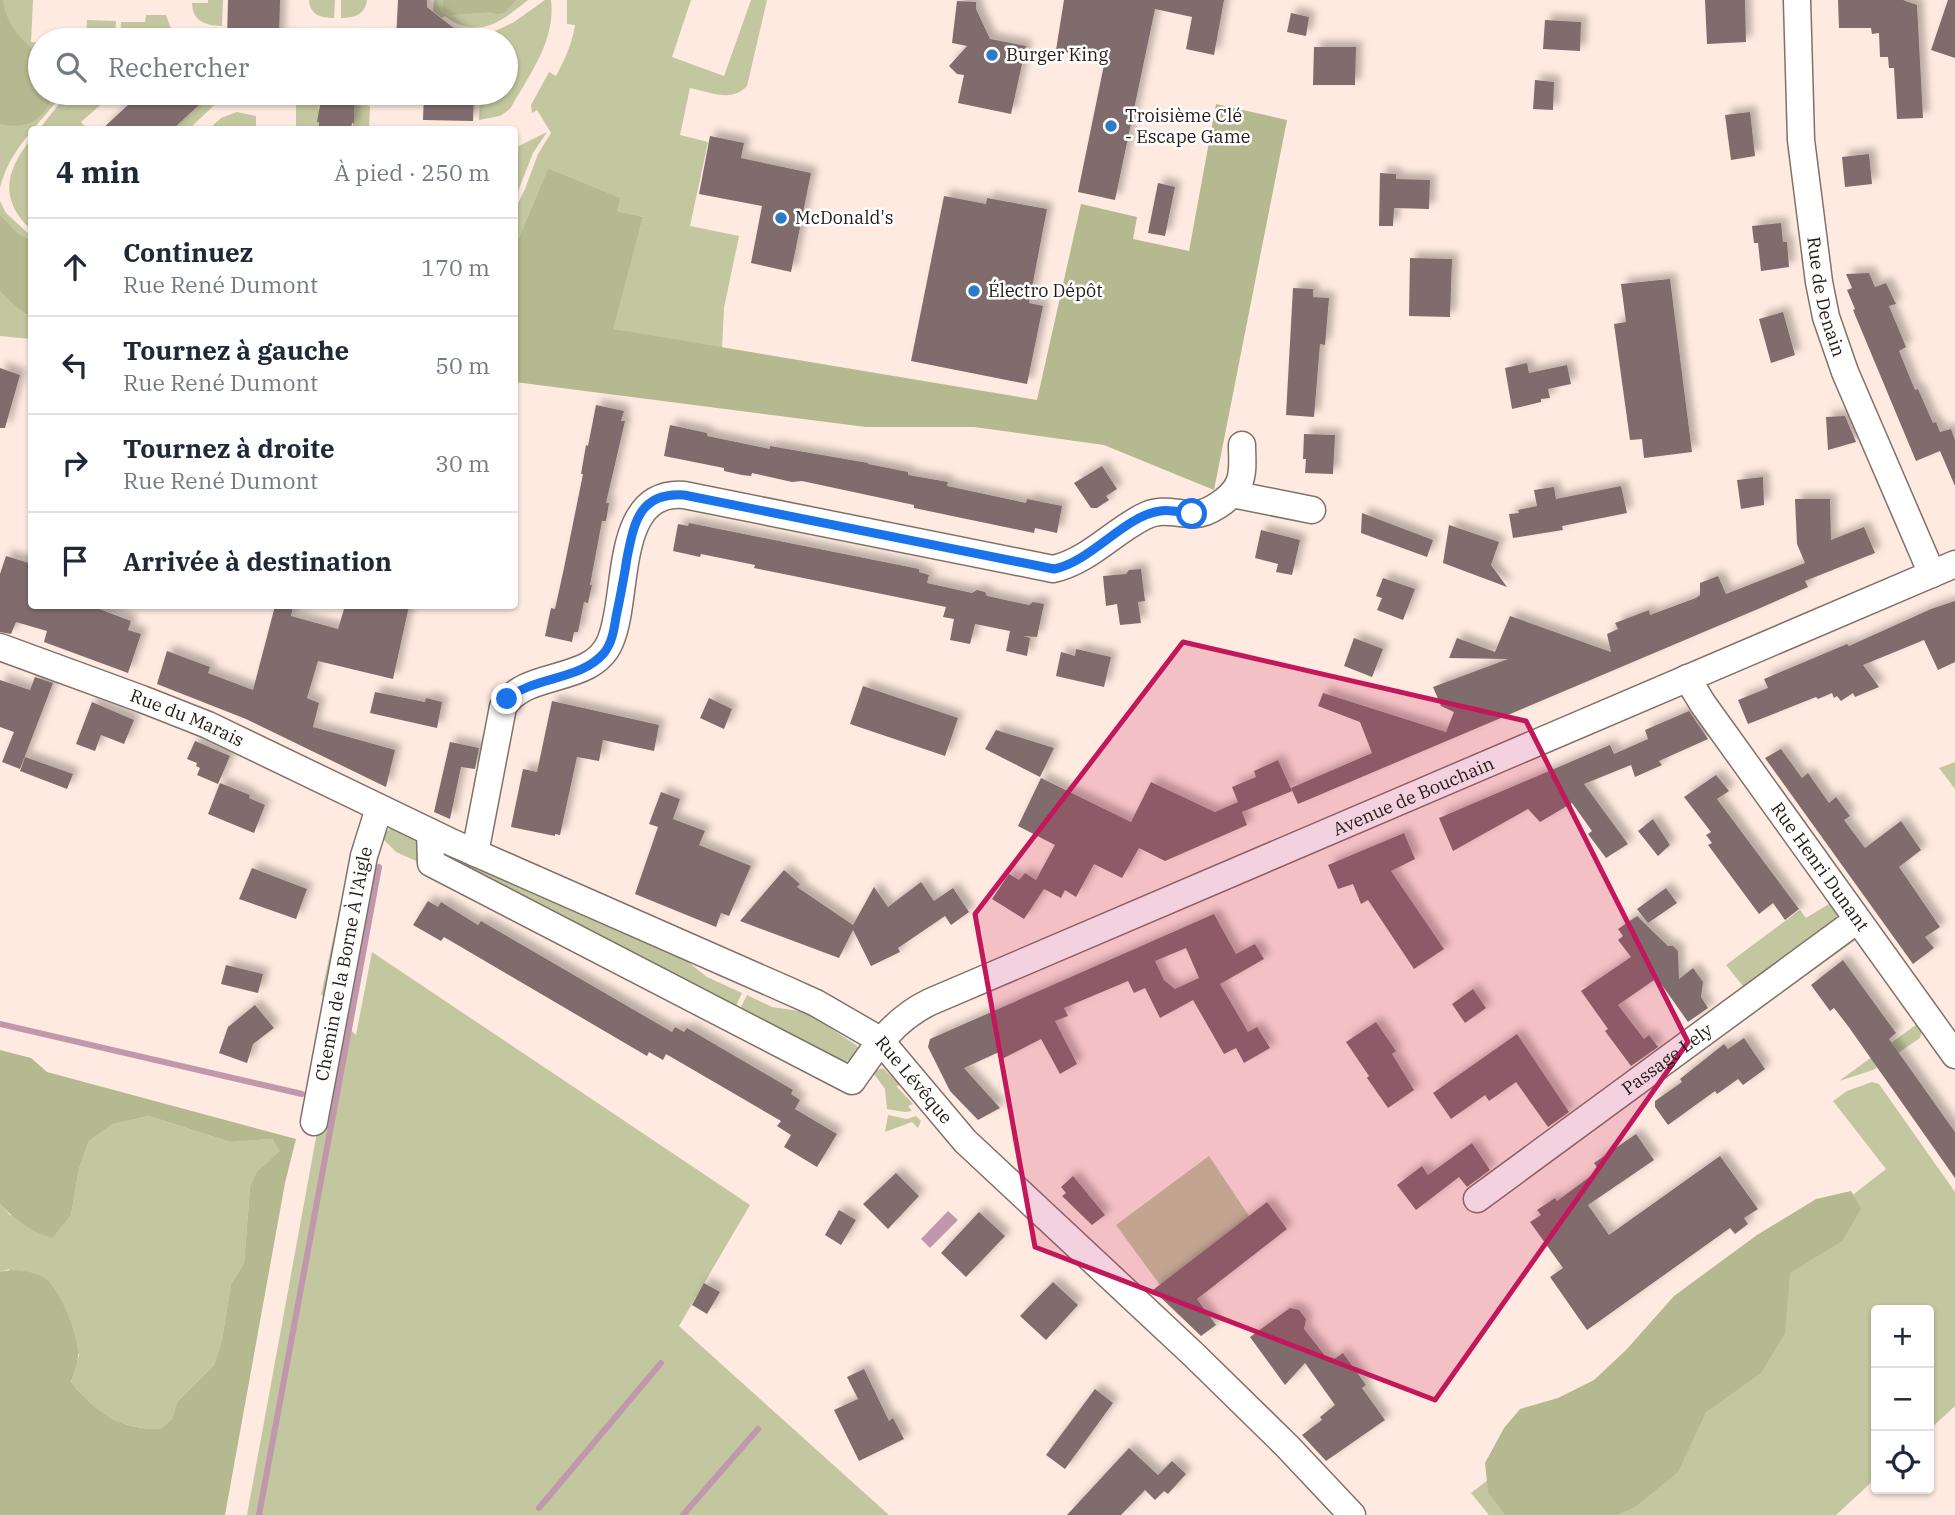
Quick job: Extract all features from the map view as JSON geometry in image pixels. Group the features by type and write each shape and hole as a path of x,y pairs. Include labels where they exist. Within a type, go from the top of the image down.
{"street":[{"name":"Rue de Denain","path":"1797,0 1797,77 1801,140 1824,307 1845,372 1943,569"},
{"path":"475,853 503,707 507,699 523,689 589,665 605,651 613,633 636,520 647,504 656,499 664,495 684,495 1054,569 1071,563 1150,514 1168,511 1199,514 1214,507 1232,494 1240,481 1242,445"},
{"path":"1232,494 1312,510"},
{"name":"Avenue de Bouchain","path":"429,832 431,863 852,1081 880,1040 900,1021 930,1002 1263,862 1943,569"},
{"name":"Rue du Marais","path":"0,647 208,725 373,805"},
{"name":"Rue Henri Dunant","path":"1687,678 1703,705 1955,1055"},
{"name":"Rue Lévêque","path":"373,805 475,853 787,990 880,1040 965,1142 1193,1354 1287,1446 1352,1515"},
{"name":"Chemin de la Borne À l'Aigle","path":"314,1122 373,805"},
{"name":"Passage Lely","path":"1477,1199 1857,919"}],"highlighted area":[{"path":"1183,642 1526,721 1688,1042 1435,1400 1035,1247 975,914"}],"green space":[{"path":"0,0 33,0 32,28 28,28 28,105 53,105 36,126 28,126 28,136 10,161 0,188"},
{"path":"0,0 3,0 7,16 28,45 28,105 48,105 40,116 27,124 0,124"},
{"path":"208,0 223,0 222,26 210,25 197,18 192,3 208,3"},
{"path":"309,0 335,0 334,18 317,15"},
{"path":"341,0 367,0 358,15 341,18"},
{"path":"434,0 528,0 498,21 478,28 457,23 445,16 442,18 433,11"},
{"path":"443,0 516,0 504,13 451,15 443,10"},
{"path":"545,0 551,0 545,44 518,95 518,28 502,28"},
{"path":"567,0 691,0 672,57 724,76 751,0 767,0 747,86 727,95 690,88 680,135 708,142 690,226 739,236 724,308 722,349 612,329 643,217 617,211 621,198 548,168 518,240 518,203 538,154 551,133 537,110 532,113 531,105 549,72 556,76 565,57 575,25 567,24"},
{"path":"146,15 166,15 171,28 121,28 121,22 145,22"},
{"path":"87,20 116,21 116,28 87,28"},
{"path":"1216,104 1287,120 1214,490 1104,445 974,427 866,427 518,382 518,240 548,168 621,198 617,211 643,217 613,329 1037,400 1081,204 1137,217 1133,239 1189,251"},
{"path":"58,105 100,105 81,122 84,126 41,126"},
{"path":"199,105 214,105 192,126 176,126"},
{"path":"296,105 319,105 319,126 296,126"},
{"path":"352,105 370,107 369,126 352,126"},
{"path":"480,105 512,105 500,116 479,120"},
{"path":"237,112 256,116 256,126 212,126 221,118"},
{"path":"547,132 533,153 518,191 518,146"},
{"path":"28,143 28,227 14,208 9,186 15,163"},
{"path":"0,201 6,213 28,233 28,339 0,336"},
{"path":"0,215 16,232 28,239 28,314 17,308 0,291"},
{"path":"1955,762 1955,789 1939,768"},
{"path":"391,828 418,838 423,864 396,852 380,836"},
{"path":"438,849 677,953 707,977 742,993 736,1006 438,852"},
{"path":"341,902 346,903 331,998 321,995"},
{"path":"1829,904 1837,914 1834,925 1747,991 1726,965 1800,910 1806,918"},
{"path":"1857,939 1738,1025 1734,1020 1849,940"},
{"path":"372,952 750,1205 679,1326 889,1515 247,1515 324,1094 343,1023 356,1035"},
{"path":"747,995 772,1007 806,1012 859,1047 853,1058 843,1063 740,1009"},
{"path":"1917,1024 1922,1031 1920,1038 1873,1070 1839,1081"},
{"path":"0,1050 31,1058 47,1072 296,1139 285,1183 225,1515 0,1515 0,1272 16,1270 33,1273 43,1277 55,1290 67,1312 77,1347 77,1362 71,1382 90,1402 120,1422 160,1429 172,1419 177,1402 214,1365 222,1340 231,1284 244,1263 250,1187 257,1172 280,1151 272,1139 230,1142 149,1116 113,1124 89,1141 79,1169 71,1215 52,1238 24,1224 0,1204"},
{"path":"883,1068 913,1104 908,1106 912,1111 887,1109 885,1089 874,1074"},
{"path":"1872,1082 1879,1084 1955,1192 1955,1406 1934,1425 1934,1305 1871,1305 1871,1483 1836,1515 1570,1515 1565,1509 1558,1515 1489,1515 1471,1493 1886,1169 1833,1101 1847,1091"},
{"path":"888,1115 907,1119 916,1116 921,1121 918,1128 912,1122 885,1132"},
{"path":"149,1116 230,1142 272,1139 281,1151 250,1187 244,1263 231,1284 222,1340 214,1365 177,1402 172,1419 160,1429 120,1422 90,1403 71,1382 79,1355 9,1269 0,1272 0,1204 10,1215 71,1215 79,1169 89,1141 113,1124"},
{"path":"1209,1156 1249,1216 1160,1285 1116,1225"},
{"path":"1851,1191 1861,1209 1842,1241 1790,1273 1785,1333 1761,1373 1706,1412 1678,1472 1635,1507 1617,1515 1505,1515 1488,1492 1485,1463 1504,1428 1520,1409 1558,1398 1594,1380 1626,1350 1674,1296 1757,1235 1816,1199"}],"shaded area":[{"path":"948,1211 958,1220 930,1248 921,1239"}],"building":[{"path":"228,0 280,0 279,28 227,28"},
{"path":"398,0 427,0 427,7 454,28 397,28"},
{"name":"Troisième Clé - Escape Game","path":"1064,0 1224,0 1214,55 1186,49 1192,17 1155,9 1115,200 1078,192 1105,60 1056,50"},
{"path":"1705,0 1745,0 1746,42 1707,44"},
{"path":"1838,0 1903,0 1917,5 1923,118 1897,119 1894,68 1889,68 1888,57 1880,57 1879,33 1872,34 1871,28 1839,28"},
{"path":"1948,0 1955,0 1955,58 1931,50"},
{"name":"Burger King","path":"957,1 976,2 976,9 990,39 1026,46 1011,114 958,103 964,75 957,74 949,66 967,46 952,43"},
{"path":"1291,13 1309,17 1306,36 1287,32"},
{"path":"1545,20 1581,22 1580,51 1543,49"},
{"path":"1314,47 1356,47 1355,85 1313,85"},
{"path":"1535,80 1554,82 1553,110 1533,109"},
{"path":"128,105 199,105 176,126 105,126"},
{"path":"320,105 354,105 352,126 319,126 317,122"},
{"path":"424,105 474,105 473,121 423,120"},
{"path":"1750,112 1755,156 1731,160 1725,115"},
{"path":"710,136 744,143 741,158 811,173 791,272 751,263 762,206 699,194"},
{"path":"1869,154 1872,184 1845,187 1842,157"},
{"path":"1380,173 1396,174 1396,179 1430,180 1429,209 1394,208 1393,226 1379,226"},
{"path":"1158,183 1175,187 1165,236 1148,233"},
{"path":"944,196 986,204 987,198 1047,209 1029,303 1043,306 1027,384 911,361"},
{"path":"1781,223 1783,242 1787,242 1789,267 1761,271 1758,243 1754,243 1752,226"},
{"path":"1410,258 1452,259 1450,317 1409,316"},
{"path":"1869,273 1875,287 1886,283 1896,304 1889,306 1906,347 1899,351 1915,390 1918,389 1933,423 1936,422 1940,432 1951,429 1955,440 1955,486 1940,451 1916,461 1853,310 1855,309 1847,290 1852,288 1846,274"},
{"path":"1670,279 1692,452 1644,458 1642,439 1630,440 1614,324 1626,322 1621,284"},
{"path":"1293,288 1313,289 1313,297 1329,298 1325,345 1320,344 1314,417 1286,415"},
{"path":"1783,312 1795,355 1771,363 1759,319"},
{"path":"1527,363 1529,373 1567,365 1571,384 1548,389 1550,398 1541,399 1541,402 1512,409 1505,368"},
{"path":"0,368 20,375 5,428 0,428"},
{"path":"596,405 624,411 621,421 625,421 606,503 609,503 606,521 602,521 588,603 584,602 578,632 574,632 572,642 545,636 551,608 555,609"},
{"path":"1845,416 1856,442 1828,450 1826,417"},
{"path":"670,425 770,449 770,446 868,463 908,472 908,475 948,482 947,486 1026,503 1027,499 1062,506 1057,533 1035,528 1034,533 802,481 792,482 752,473 751,476 742,475 724,471 724,468 664,456"},
{"path":"1304,434 1335,435 1333,474 1305,473"},
{"path":"1102,466 1117,489 1106,496 1109,500 1097,508 1091,508 1074,483"},
{"path":"1763,477 1764,505 1741,509 1737,480"},
{"path":"1621,486 1627,513 1562,526 1563,530 1513,538 1509,514 1537,506 1534,490 1554,487 1556,499"},
{"path":"1795,499 1830,499 1831,540 1864,527 1875,553 1805,581 1808,587 1758,609 1298,804 1291,788 1372,753 1360,722 1318,706 1323,693 1446,732 1454,712 1441,706 1433,687 1508,659 1449,658 1457,638 1495,652 1510,616 1611,652 1607,634 1618,629 1615,623 1649,610 1650,615 1696,598 1700,595 1700,583 1718,576 1726,594 1805,563 1797,544"},
{"path":"1362,513 1433,540 1427,557 1361,533"},
{"path":"689,523 919,569 919,572 929,575 927,583 972,593 977,590 985,592 987,596 1029,605 1033,602 1044,604 1037,637 1023,636 1030,638 1027,656 1006,651 1010,631 975,624 970,644 950,640 954,619 943,617 946,607 754,568 755,565 673,551 678,524 688,526"},
{"path":"1449,525 1499,542 1491,565 1507,587 1443,563"},
{"path":"1261,530 1300,540 1292,575 1276,572 1278,564 1255,558"},
{"path":"6,556 28,563 28,609 99,609 131,621 128,630 141,634 128,673 44,642 47,631 16,622 11,634 0,632 0,574"},
{"path":"1141,569 1145,601 1138,602 1141,623 1120,625 1117,604 1106,606 1103,576 1126,574 1129,570"},
{"path":"1383,578 1415,589 1403,620 1377,610 1382,598 1376,596"},
{"path":"1955,601 1955,662 1938,670 1924,640 1863,665 1879,687 1855,697 1853,693 1841,701 1837,696 1834,698 1832,693 1818,699 1816,697 1748,724 1738,700 1768,688 1764,679"},
{"path":"274,609 292,609 291,616 338,629 344,609 408,609 393,679 318,661 307,698 319,703 313,727 395,750 386,787 246,719 157,684 167,651 210,667 208,673 253,690"},
{"path":"1354,638 1383,649 1372,677 1344,666"},
{"path":"1076,649 1111,657 1104,687 1056,676 1061,652 1075,656"},
{"path":"35,677 53,683 20,769 2,762 14,732 0,727 0,680 30,690"},
{"path":"863,686 958,718 945,756 850,724"},
{"path":"375,692 425,702 426,698 442,702 437,728 370,713"},
{"path":"709,698 732,709 724,729 700,718"},
{"path":"552,701 659,725 654,751 603,740 599,761 577,757 560,835 555,836 511,827 523,769 537,772"},
{"path":"92,702 134,720 124,744 101,735 95,751 76,744"},
{"path":"1689,711 1708,739 1659,761 1662,765 1635,777 1631,765 1584,784 1628,844 1606,858 1588,834 1592,831 1572,803 1540,822 1528,809 1453,851 1439,818 1610,745 1614,754 1648,739 1645,730"},
{"path":"996,730 1054,748 1040,777 985,749"},
{"path":"195,741 230,756 218,784 197,775 200,768 196,766 197,763 187,759"},
{"path":"450,742 479,748 475,769 461,767 450,819 434,812"},
{"path":"1781,749 1802,778 1808,773 1829,803 1836,797 1850,816 1844,820 1865,848 1901,821 1921,850 1899,867 1940,927 1925,937 1934,948 1913,964 1765,758"},
{"path":"25,757 73,774 67,789 20,771"},
{"path":"1278,760 1292,791 1242,812 1247,825 1165,861 1139,848 1122,878 1094,864 1076,897 1065,890 1061,898 1044,889 1024,919 992,899 1009,874 1019,880 1025,873 1036,880 1055,845 1018,826 1041,778 1131,822 1151,782 1215,812 1238,802 1232,787 1256,777 1254,771"},
{"path":"1716,775 1729,791 1717,799 1799,909 1785,920 1773,903 1759,914 1708,845 1712,843 1706,835 1711,832 1684,797"},
{"path":"220,783 250,795 249,798 265,805 254,833 208,814"},
{"path":"661,792 680,799 673,819 705,831 699,845 751,866 729,916 721,913 716,927 635,894 658,827 649,824"},
{"path":"1653,819 1670,845 1658,856 1638,831"},
{"path":"1404,833 1415,859 1391,871 1444,949 1414,969 1368,900 1361,904 1353,884 1338,889 1328,865"},
{"path":"252,868 307,889 296,919 239,899"},
{"path":"784,870 800,884 797,887 853,925 874,887 888,907 921,882 934,901 953,888 969,912 951,925 945,916 898,948 900,952 871,966 853,930 839,958 740,921"},
{"path":"1666,888 1677,903 1648,923 1637,909"},
{"path":"428,901 438,907 441,902 478,925 481,921 672,1032 675,1027 684,1032 687,1028 793,1090 791,1094 800,1100 795,1109 837,1134 817,1167 784,1147 791,1135 777,1126 781,1121 666,1054 663,1060 649,1052 647,1056 444,937 441,941 413,925"},
{"path":"1214,914 1236,954 1255,944 1264,959 1220,984 1248,1032 1257,1027 1270,1048 1244,1063 1236,1048 1224,1054 1193,1000 1160,1018 1145,988 1134,993 1128,981 1064,1008 1068,1016 1055,1021 1077,1064 1060,1074 1041,1039 1002,1059 999,1052 964,1068 1000,1108 978,1120 950,1091 928,1047 930,1039","holes":["1186,948 1199,978 1175,989 1164,980 1155,961"]},
{"path":"1637,916 1668,946 1673,946 1678,951 1679,979 1693,968 1703,982 1701,997 1708,1008 1688,1022 1657,978 1618,1005 1644,1039 1649,1035 1658,1047 1631,1066 1605,1031 1608,1029 1581,991 1631,957 1618,940 1623,936 1618,929"},
{"path":"1843,960 1896,1033 1889,1039 1955,1132 1955,1178 1848,1026 1834,1008 1830,1011 1811,985"},
{"path":"226,965 263,974 258,993 221,984"},
{"path":"1473,989 1486,1008 1465,1023 1452,1004"},
{"path":"255,1005 274,1028 253,1044 247,1063 219,1053 228,1027"},
{"path":"1376,1022 1396,1051 1392,1054 1414,1090 1388,1108 1346,1042"},
{"path":"1517,1034 1569,1112 1548,1127 1516,1082 1489,1101 1485,1095 1451,1119 1433,1093"},
{"path":"1744,1038 1765,1069 1743,1085 1738,1079 1717,1094 1715,1091 1668,1125 1655,1107 1655,1101 1682,1082 1680,1079 1724,1044 1728,1049"},
{"path":"1636,1134 1654,1160 1588,1205 1609,1235 1720,1156 1758,1209 1744,1218 1748,1224 1735,1234 1730,1228 1587,1330 1550,1277 1563,1268 1530,1222 1541,1215 1537,1210 1555,1198 1557,1201 1599,1170 1594,1163"},
{"path":"1472,1143 1490,1170 1467,1187 1459,1177 1416,1210 1397,1185 1422,1166 1428,1175"},
{"path":"896,1173 919,1196 888,1229 863,1204"},
{"path":"1073,1176 1105,1215 1092,1225 1062,1196 1066,1193 1061,1187"},
{"path":"1267,1202 1287,1229 1197,1299 1216,1325 1201,1336 1153,1290"},
{"path":"839,1210 856,1220 841,1245 825,1235"},
{"path":"979,1212 1005,1236 966,1277 941,1253"},
{"path":"1053,1282 1078,1305 1046,1340 1020,1316"},
{"path":"704,1283 720,1292 707,1314 692,1305"},
{"path":"1290,1308 1299,1310 1306,1319 1304,1329 1330,1362 1343,1353 1366,1385 1362,1388 1385,1420 1326,1461 1302,1435 1322,1420 1320,1417 1335,1405 1305,1363 1285,1385 1250,1337"},
{"path":"864,1369 889,1421 893,1418 904,1439 859,1461 834,1410 858,1399 847,1377"},
{"path":"1095,1389 1113,1403 1065,1469 1046,1455"},
{"path":"1129,1448 1158,1475 1172,1461 1186,1474 1168,1494 1164,1491 1155,1500 1145,1490 1121,1515 1067,1515"}],"waterway":[{"path":"259,1515 379,867"},
{"path":"0,1024 302,1094"},
{"path":"539,1508 661,1363"},
{"path":"683,1515 758,1429"}],"place":[{"name":"Burger King","path":"992,55"},
{"name":"Troisième Clé - Escape Game","path":"1111,126"},
{"name":"McDonald's","path":"781,218"},
{"name":"Électro Dépôt","path":"974,291"}],"route":[{"path":"507,699 523,689 589,665 605,651 613,633 636,520 647,504 664,495 684,495 1054,569 1071,563 1150,514 1168,511 1192,514"}]}
